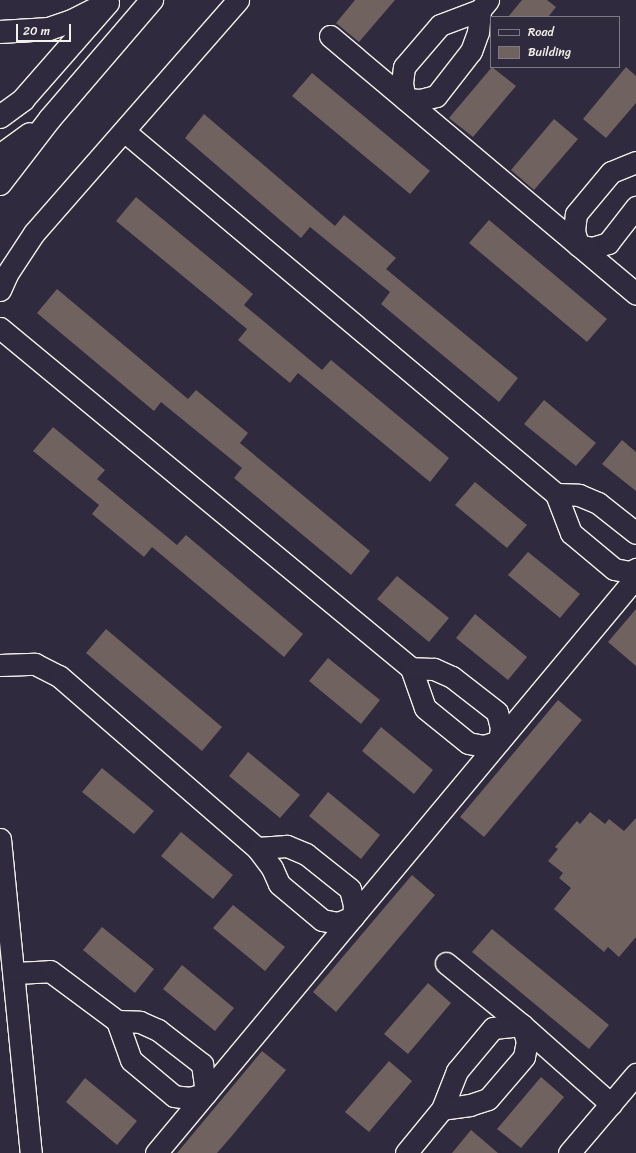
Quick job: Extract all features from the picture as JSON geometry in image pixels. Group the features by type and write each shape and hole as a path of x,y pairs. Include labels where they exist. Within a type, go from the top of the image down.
{"main road":[{"path":"0,184 50,120 152,0"},
{"path":"0,32 49,29 72,21 109,2"},
{"path":"0,117 29,94 109,2"},
{"path":"0,156 50,120"}],"street":[{"path":"0,290 7,274 34,233 238,0"},
{"path":"405,99 402,83 404,67 440,25 484,5"},
{"path":"405,99 420,100 436,96 471,51 478,32 484,5"},
{"path":"330,36 636,294"},
{"path":"124,132 556,494 571,533 614,569 630,572 636,569"},
{"path":"578,245 574,231 576,214 611,172 636,162"},
{"path":"578,245 592,248 608,243 636,207"},
{"path":"0,328 411,668 425,708 468,743 484,746 500,741"},
{"path":"556,494 579,495 598,503 636,533"},
{"path":"156,1153 636,577"},
{"path":"0,665 35,664 59,676 257,848 272,868 279,884 322,920 338,923 353,917"},
{"path":"411,668 434,669 452,677 497,712 500,728 500,741"},
{"path":"0,839 15,973 31,1153"},
{"path":"257,848 287,846 306,854 350,888 354,905 353,917"},
{"path":"446,963 522,1025 611,1104"},
{"path":"15,973 50,971 117,1021 131,1060 174,1096 190,1098 206,1093"},
{"path":"117,1021 140,1022 158,1030 202,1064 206,1093"},
{"path":"442,1110 470,1105 488,1098 524,1057 527,1041 522,1025"},
{"path":"406,1153 442,1110 457,1072 493,1028 522,1025"},
{"path":"569,1153 636,1074"}],"building":[{"path":"355,0 395,0 359,42 336,23"},
{"path":"522,0 547,0 556,7 549,16 509,16"},
{"path":"626,67 636,76 636,103 606,138 583,119"},
{"path":"491,68 493,68 516,86 473,137 449,118"},
{"path":"312,73 430,171 410,194 292,96"},
{"path":"204,114 335,226 344,215 396,258 386,269 518,378 499,402 381,304 390,292 310,227 301,238 185,138"},
{"path":"554,119 578,139 534,190 511,170"},
{"path":"136,197 253,294 244,305 322,370 331,360 449,458 430,482 298,373 290,383 238,340 247,329 116,221"},
{"path":"489,220 607,319 587,342 469,243"},
{"path":"57,289 188,399 196,390 248,433 240,443 370,551 351,575 234,478 242,468 161,402 154,411 37,313"},
{"path":"544,400 596,443 576,466 524,424"},
{"path":"53,427 105,470 97,479 177,545 186,535 303,634 284,657 152,547 144,557 92,514 99,505 33,451"},
{"path":"622,440 636,452 636,491 602,464"},
{"path":"475,482 527,525 507,548 455,505"},
{"path":"528,552 580,594 560,618 508,575"},
{"path":"397,576 449,618 429,642 377,599"},
{"path":"636,609 636,666 608,642"},
{"path":"475,614 527,657 508,680 456,638"},
{"path":"106,629 222,727 202,751 86,653"},
{"path":"328,658 380,700 361,724 309,681"},
{"path":"558,700 582,720 484,837 460,817"},
{"path":"381,727 433,770 414,794 362,751"},
{"path":"248,752 300,795 280,818 229,776"},
{"path":"102,768 154,811 134,834 82,792"},
{"path":"328,792 380,835 361,859 309,816"},
{"path":"590,812 605,824 609,819 624,831 636,818 636,937 619,957 608,947 604,952 554,909 571,888 559,878 563,873 548,861 558,849 555,847 577,821 580,824"},
{"path":"181,832 233,875 213,899 161,856"},
{"path":"412,875 435,895 336,1012 313,992"},
{"path":"233,905 285,947 265,971 213,928"},
{"path":"102,927 154,969 135,993 83,950"},
{"path":"492,929 609,1025 589,1049 472,952"},
{"path":"182,965 234,1008 215,1031 163,989"},
{"path":"428,983 451,1003 408,1054 384,1034"},
{"path":"262,1051 286,1070 231,1137 217,1153 177,1153"},
{"path":"389,1061 412,1081 369,1132 345,1112"},
{"path":"541,1077 564,1097 521,1148 497,1129"},
{"path":"85,1078 137,1121 117,1145 66,1102"},
{"path":"471,1130 498,1153 452,1153"}]}
